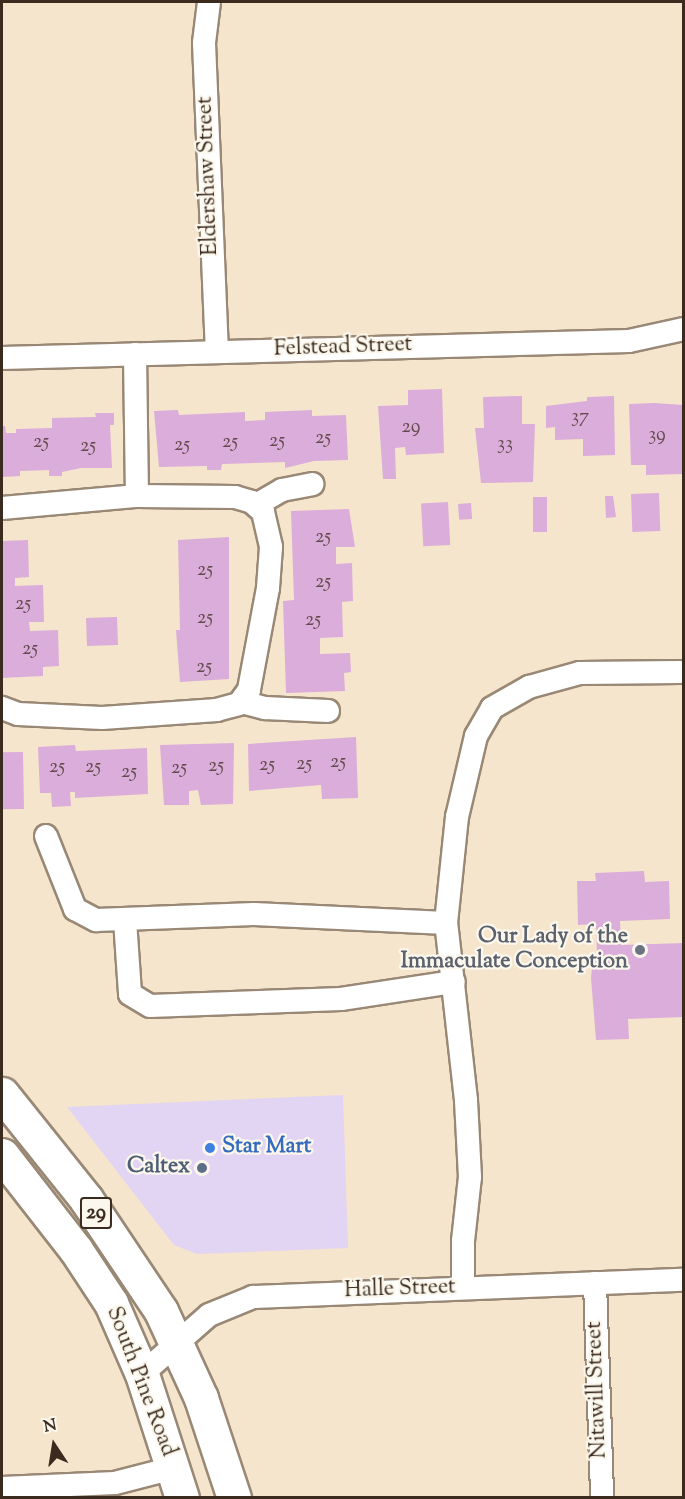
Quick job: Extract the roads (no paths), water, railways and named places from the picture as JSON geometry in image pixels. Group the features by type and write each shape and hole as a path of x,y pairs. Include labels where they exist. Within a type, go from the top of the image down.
{"highway":[{"name":"South Pine Road","path":"2,1094 111,1233 177,1342 201,1398 234,1497"},
{"name":"South Pine Road","path":"2,1155 96,1279 142,1374 178,1483"}],"street":[{"name":"Eldershaw Street","path":"209,2 204,43 217,352"},
{"name":"Felstead Street","path":"2,358 629,341 684,329"},
{"path":"135,354 137,495"},
{"path":"2,508 137,495 218,495 256,505 282,490 312,484"},
{"path":"242,702 249,690 270,573 269,528 256,505"},
{"path":"463,1288 463,1241 470,1177 463,1051 446,923 465,774 476,736 492,708 529,687 580,674 680,672"},
{"path":"3,711 110,717 218,710 242,702 265,708 328,711"},
{"path":"46,836 75,909 96,920 264,914 446,923"},
{"path":"125,920 130,994 150,1006 340,999 454,982"},
{"name":"Halle Street","path":"142,1374 209,1315 253,1297 684,1280"},
{"name":"Nitawill Street","path":"595,1283 602,1497"},
{"path":"2,1488 178,1483"}],"place":[{"name":"Our Lady of the Immaculate Conception","path":"640,950"},
{"name":"Star Mart","path":"210,1148"},
{"name":"Caltex","path":"202,1168"}]}
